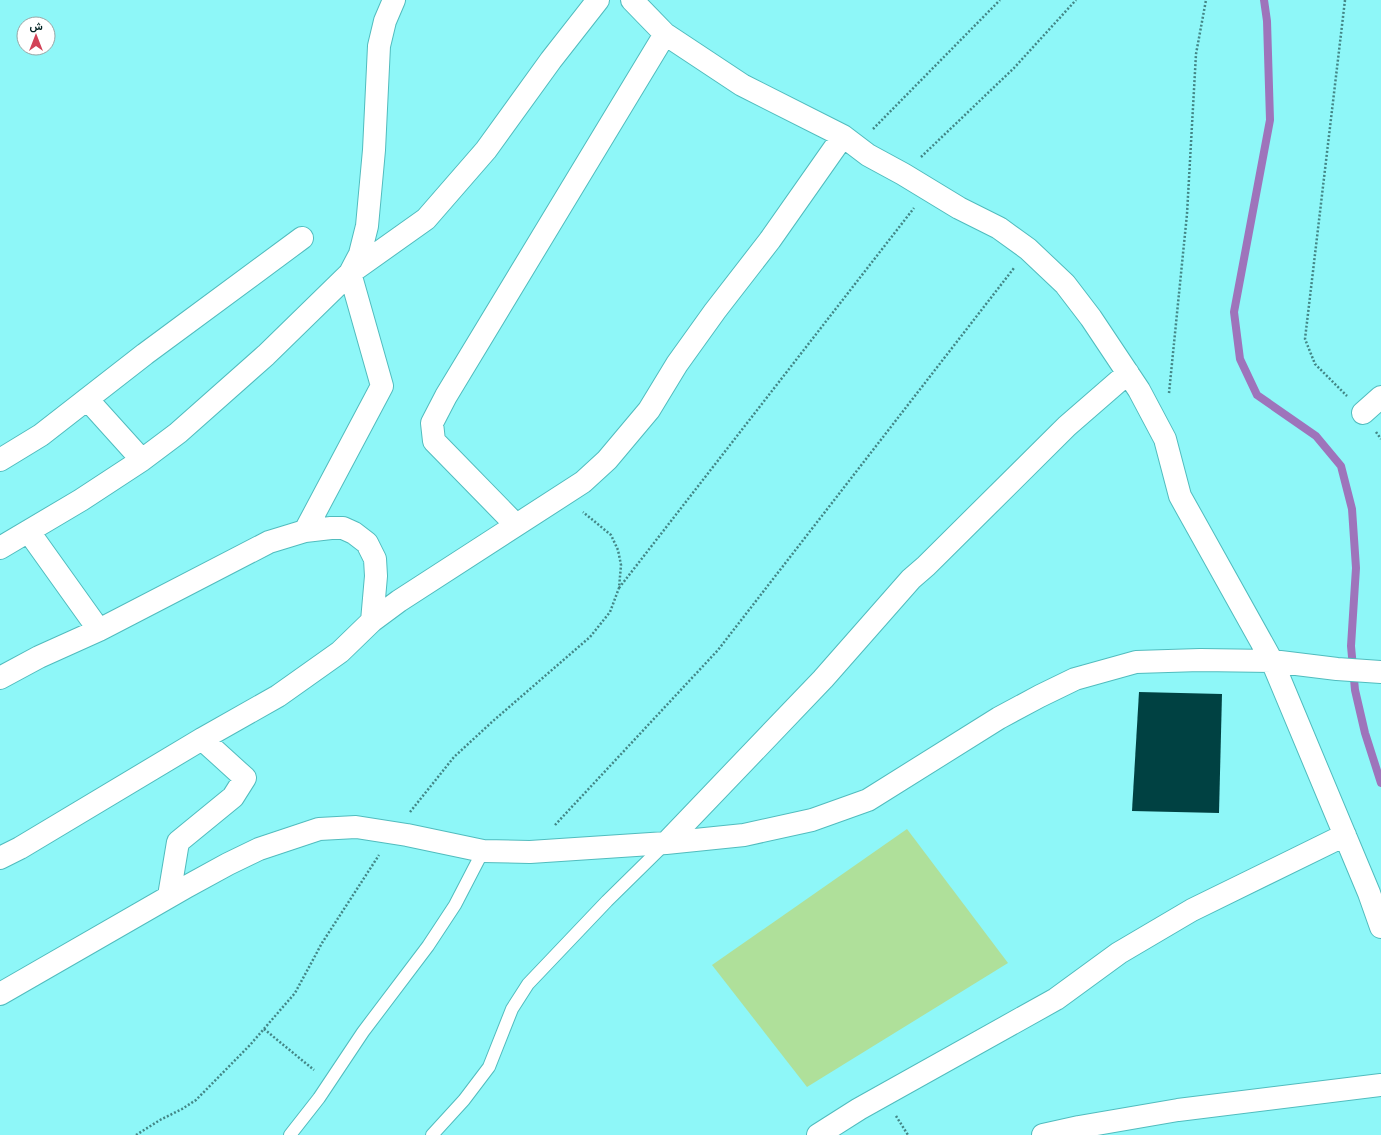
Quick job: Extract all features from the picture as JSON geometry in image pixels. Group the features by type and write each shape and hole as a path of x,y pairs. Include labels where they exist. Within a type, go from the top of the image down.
{"street":[{"path":"305,531 382,386 350,273 360,254 367,226 374,150 379,46 385,21 394,0"},
{"path":"0,548 29,532 142,460 178,432 266,355 350,273 426,219 486,150 551,60 598,0"},
{"path":"632,0 664,34 742,85 850,141 868,155 929,189 959,208 999,228 1028,249 1065,284 1091,318 1139,390 1165,439 1180,496 1272,661 1369,893 1381,927"},
{"path":"516,526 434,441 432,423 446,396 664,34"},
{"path":"0,858 20,848 202,739 278,696 314,672 340,652 372,621 429,581 583,482 607,460 648,410 677,364 715,311 850,141"},
{"path":"0,460 41,435 145,354 302,238"},
{"path":"666,843 823,679 911,579 942,551 1067,426 1128,373"},
{"path":"1363,413 1381,397"},
{"path":"87,399 142,460"},
{"path":"0,678 39,657 99,630 269,542 305,531 343,528 354,533 367,543 375,559 376,576 372,621"},
{"path":"29,532 99,630"},
{"path":"0,994 169,896 259,849 319,829 356,827 407,835 483,851 530,852 666,843 744,835 812,820 868,800 999,718 1075,679 1136,662 1200,660 1272,661 1337,669 1381,672"},
{"path":"169,896 178,842 232,797 245,778 202,739"},
{"path":"818,1135 859,1109 1056,999 1119,953 1192,910 1345,835"},
{"path":"1044,1135 1080,1127 1178,1110 1381,1085"}],"lane":[{"path":"432,1135 464,1100 489,1066 512,1009 528,984 607,901 666,843"},
{"path":"290,1135 319,1098 363,1032 432,941 455,905 483,851"}],"path":[{"path":"850,141 1000,0"},
{"path":"903,174 1014,68 1076,0"},
{"path":"1169,394 1187,214 1196,54 1206,0"},
{"path":"1345,0 1305,339 1315,364 1363,413 1381,439"},
{"path":"619,588 929,189"},
{"path":"530,852 718,650 1028,249"},
{"path":"264,1029 329,1083"}],"green space":[{"path":"907,829 1008,963 807,1087 712,965"}],"building":[{"path":"1139,692 1222,694 1219,813 1132,811"}],"waterway":[{"path":"1264,0 1267,21 1270,120 1234,312 1240,359 1257,395 1316,436 1341,466 1352,509 1356,568 1351,646 1355,690 1365,733 1381,783"}]}
